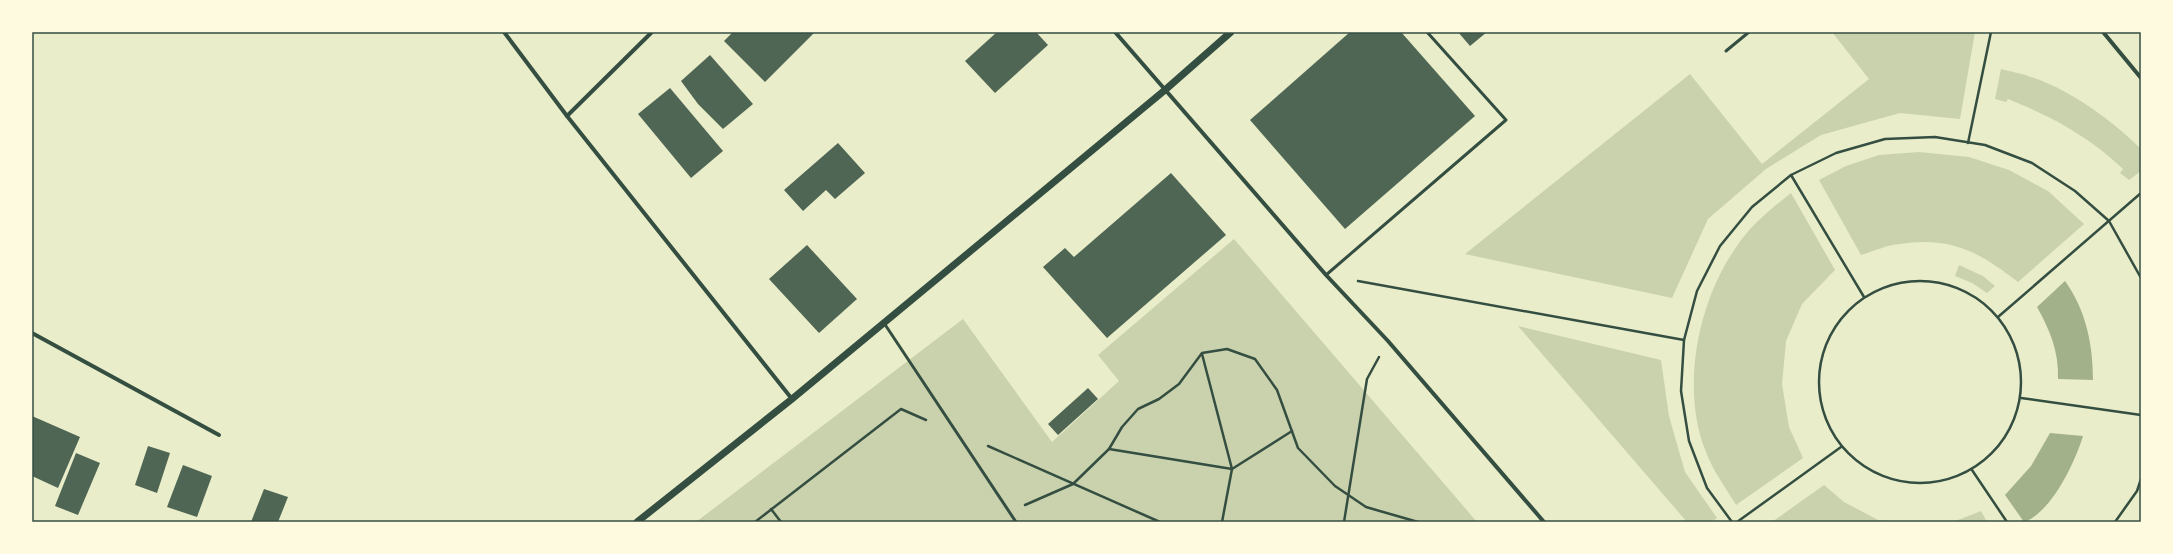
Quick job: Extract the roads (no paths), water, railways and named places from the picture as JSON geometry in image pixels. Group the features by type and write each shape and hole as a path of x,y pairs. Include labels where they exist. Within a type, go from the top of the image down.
{"street":[{"path":"504,32 567,116 792,399"},
{"path":"567,116 652,32"},
{"path":"1115,32 1326,276 1388,341 1544,522"},
{"path":"637,522 792,399 1165,90 1231,32"},
{"path":"2103,32 2141,78"},
{"path":"32,333 219,435"}],"lane":[{"path":"1326,276 1506,120 1427,32"},
{"path":"1726,51 1749,32"},
{"path":"884,323 1016,522"}]}
